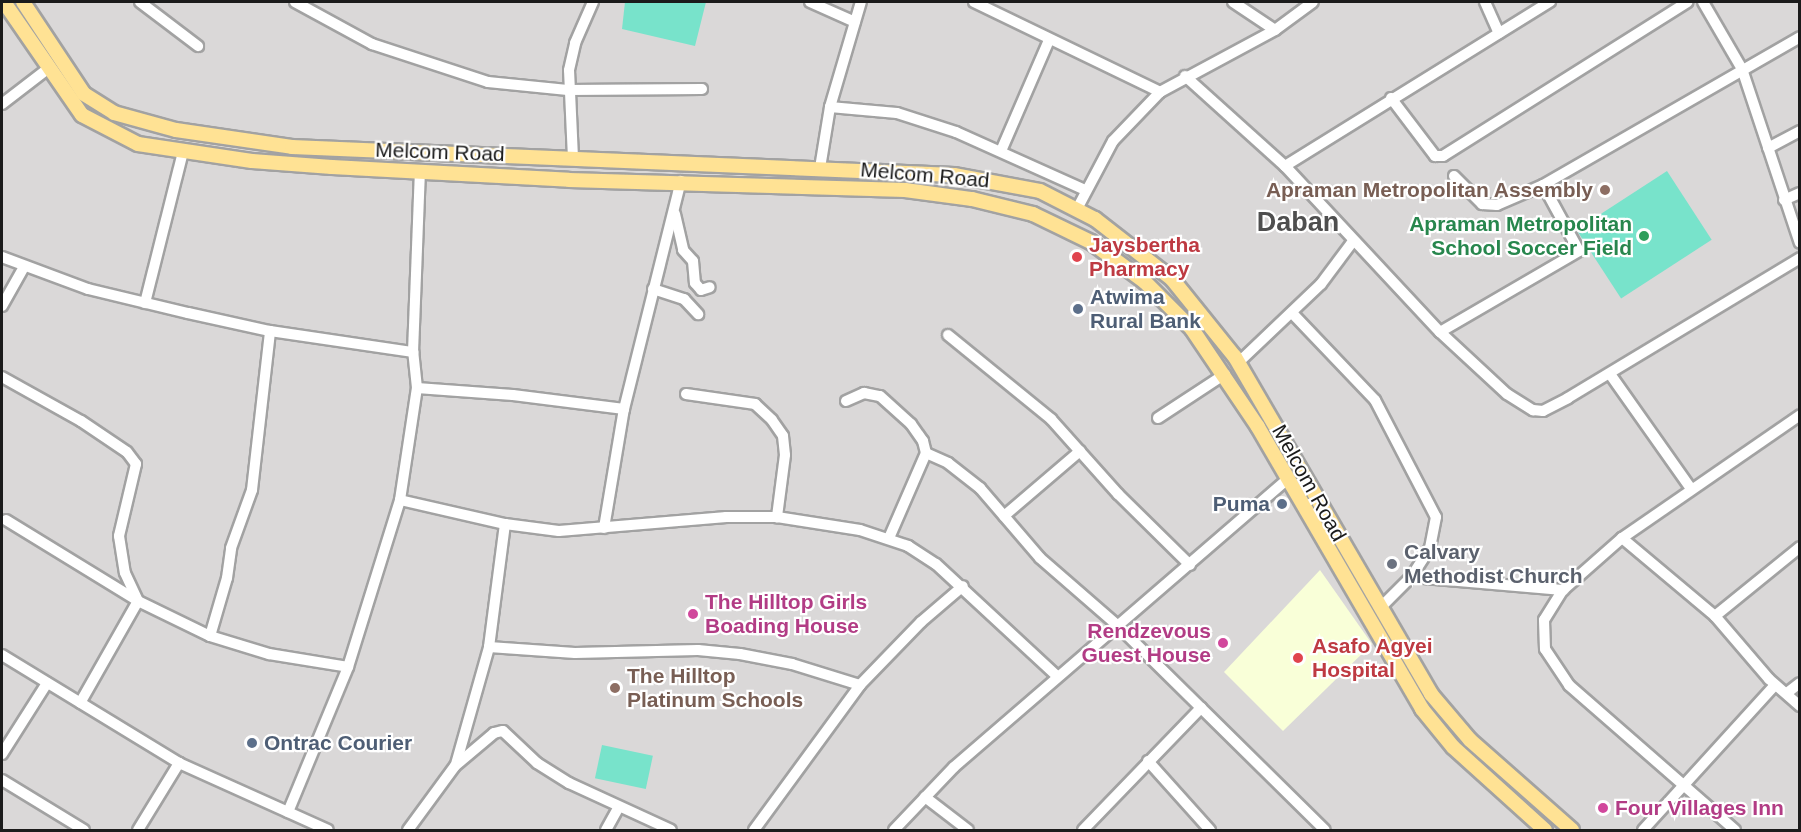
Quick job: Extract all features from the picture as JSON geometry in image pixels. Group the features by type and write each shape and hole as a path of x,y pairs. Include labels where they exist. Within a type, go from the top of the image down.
{"main road":[{"path":"4,2 54,65 82,115 138,144 252,161 420,172 569,180 681,181 905,190 972,199 1033,214 1067,230 1145,282 1192,329 1225,374 1422,709 1453,747 1545,831"},
{"name":"Melcom Road","path":"29,3 54,65 84,94 114,113 145,123 292,147 421,150 820,168 987,179 1040,191 1077,209 1110,229 1172,279 1239,362 1417,673 1470,740 1572,831"},
{"path":"420,172 421,150"},
{"path":"1067,230 1077,209"},
{"path":"1287,480 1302,472"}],"street":[{"path":"140,2 198,46"},
{"path":"295,2 340,28 395,52 488,82 568,90 702,88"},
{"path":"573,158 568,90 575,43 593,2"},
{"path":"810,2 855,22"},
{"path":"820,168 830,107 861,2"},
{"path":"977,2 1049,40 1160,92"},
{"path":"1233,2 1275,30"},
{"path":"1077,209 1085,190 1113,141 1160,92 1185,76 1275,30 1313,2"},
{"path":"1485,2 1498,33"},
{"path":"1285,166 1390,98 1550,2"},
{"path":"1390,98 1435,156 1443,156 1688,2"},
{"path":"1703,2 1742,69 1800,243"},
{"path":"1454,176 1473,198 1490,206 1543,184 1800,37"},
{"path":"1001,151 1049,40"},
{"path":"2,104 54,65"},
{"path":"1185,76 1285,166 1353,242 1440,332 1507,394 1538,412 1610,374 1800,258"},
{"path":"830,107 897,113 1001,151 1085,190"},
{"path":"1768,148 1800,131"},
{"path":"145,303 183,152"},
{"path":"288,812 348,667 400,500 417,388 412,352 420,172"},
{"path":"604,528 624,409 681,181"},
{"path":"1440,332 1579,251 1579,245 1543,184"},
{"path":"1784,200 1800,193"},
{"path":"674,211 683,250 693,261 695,283 701,290 710,287"},
{"path":"1239,362 1293,314 1353,242"},
{"path":"2,257 24,267 145,303 270,331 412,352"},
{"path":"2,306 24,267"},
{"path":"653,290 684,299 698,314"},
{"path":"1293,314 1375,400 1431,504 1436,531 1430,548 1411,577 1380,608"},
{"path":"210,636 227,578 231,548 252,490 270,331"},
{"path":"948,335 1031,401 1190,565"},
{"path":"1158,418 1225,374"},
{"path":"1610,374 1691,489"},
{"path":"2,377 46,400 134,459 136,470 119,536 125,573 138,601"},
{"path":"417,388 513,395 624,409"},
{"path":"846,401 864,393 879,396 911,424 926,453 960,471 1004,516 1044,563 1116,624 1325,831"},
{"path":"686,394 755,404 772,420 783,436 785,455 777,517"},
{"path":"1735,831 1569,685 1549,657 1542,632 1544,620 1563,590 1622,538 1800,415"},
{"path":"1004,516 1080,451"},
{"path":"889,538 926,453"},
{"path":"894,831 925,797 1057,676 1287,480"},
{"path":"400,500 505,524 559,531 726,516 777,517 889,538 926,558 963,586 1057,676"},
{"path":"6,520 138,601 210,636 278,656 348,667"},
{"path":"455,766 489,647 505,524"},
{"path":"1622,538 1715,616 1775,685 1800,706"},
{"path":"1715,616 1800,546"},
{"path":"1411,577 1563,590"},
{"path":"754,831 860,685 921,622 963,586"},
{"path":"80,703 138,601"},
{"path":"489,647 575,653 698,650 740,654 792,664 860,685"},
{"path":"2,655 179,763 288,812 314,828 328,831"},
{"path":"2,754 47,682"},
{"path":"1787,693 1800,683"},
{"path":"1643,831 1682,785 1775,685"},
{"path":"1083,831 1201,708"},
{"path":"408,831 455,766 494,733 503,731 537,763 619,807 671,831"},
{"path":"1148,761 1208,830"},
{"path":"138,831 179,763"},
{"path":"2,780 84,831"},
{"path":"925,797 968,831"},
{"path":"606,831 619,807"}],"shaded area":[{"path":"2,2 1799,2 1799,830 2,830"},
{"path":"625,2 706,2 695,46 622,29"},
{"name":"Apraman Metropolitan School Soccer Field","path":"1667,171 1712,240 1621,299 1576,230"},
{"name":"Asafo Agyei Hospital","path":"1320,570 1372,644 1283,731 1224,672"},
{"path":"602,745 653,756 646,789 595,778"}],"place":[{"name":"Apraman Metropolitan Assembly","path":"1605,190"},
{"name":"Apraman Metropolitan School Soccer Field","path":"1644,236"},
{"name":"Jaysbertha Pharmacy","path":"1077,257"},
{"name":"Atwima Rural Bank","path":"1078,309"},
{"name":"Puma","path":"1282,504"},
{"name":"Calvary Methodist Church","path":"1392,564"},
{"name":"The Hilltop Girls Boading House","path":"693,614"},
{"name":"Rendzevous Guest House","path":"1223,643"},
{"name":"Asafo Agyei Hospital","path":"1298,658"},
{"name":"The Hilltop Platinum Schools","path":"615,688"},
{"name":"Ontrac Courier","path":"252,743"},
{"name":"Four Villages Inn","path":"1603,808"}],"district":[{"name":"Daban","path":"1298,223"}]}
